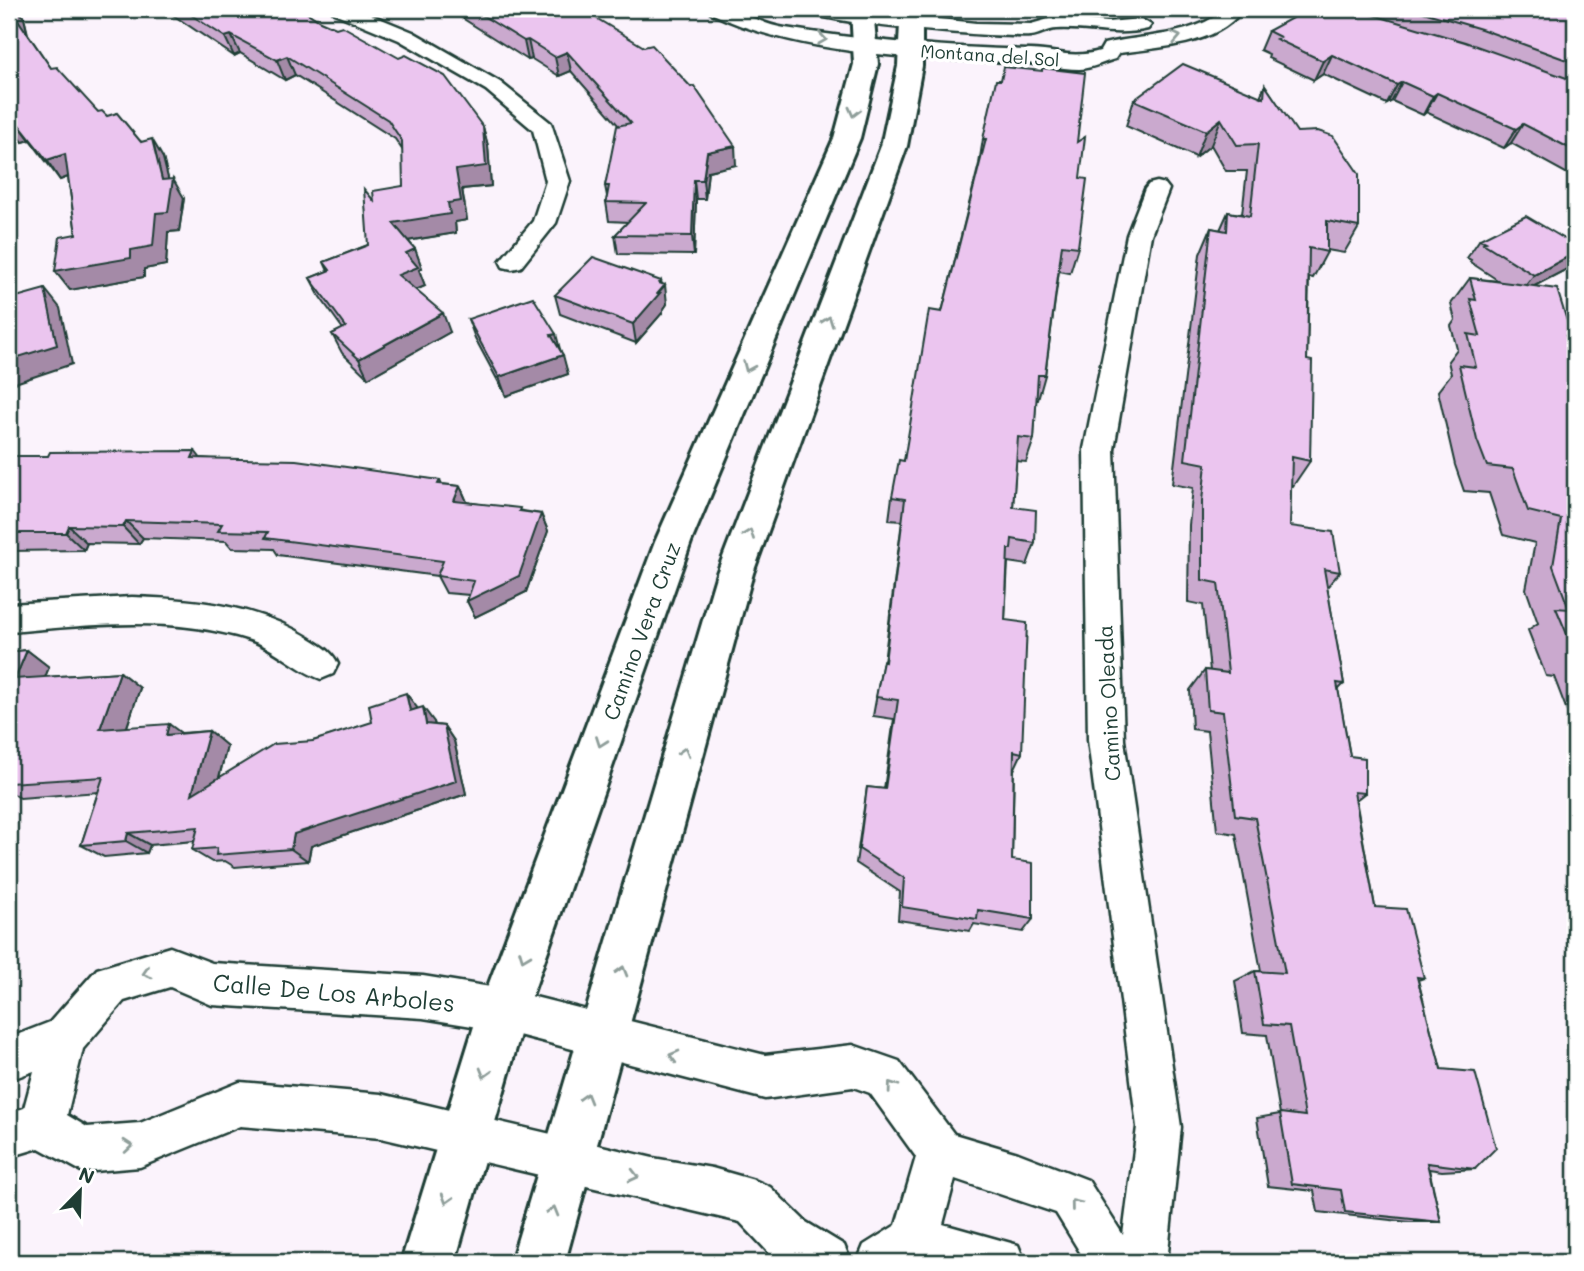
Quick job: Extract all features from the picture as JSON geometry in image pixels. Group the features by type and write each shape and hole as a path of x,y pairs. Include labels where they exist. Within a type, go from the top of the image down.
{"main road":[{"name":"Camino Vera Cruz","path":"428,1262 503,1010 673,542 847,138 866,64 863,24"},
{"path":"538,1262 735,573 894,146 910,66 910,27"}],"street":[{"path":"341,9 405,36 493,86 543,128 558,181 544,223 512,261"},
{"path":"718,9 749,24 779,33 863,24"},
{"path":"812,9 863,24"},
{"name":"Montana del Sol","path":"863,24 1036,30 1051,23 1079,23 1106,39 1205,30 1227,20 1233,9"},
{"path":"1312,9 1387,31"},
{"name":"Montana del Sol","path":"1106,39 1133,27 1162,20"},
{"name":"Montana del Sol","path":"910,27 1080,63 1108,55 1106,39"},
{"name":"Camino Oleada","path":"1120,1262 1159,1127 1106,740 1099,449 1139,235 1157,188"},
{"path":"9,618 115,609 181,611 257,628 291,644 321,664"},
{"name":"Calle De Los Arboles","path":"9,1059 64,1038 112,984 170,967 212,984 423,997 503,1010 765,1077 853,1066 884,1076 940,1152"},
{"path":"64,1038 26,1130 82,1150 139,1145 240,1104 381,1116 653,1181 712,1191 754,1203 789,1240 827,1262"},
{"path":"1001,1262 898,1251 940,1152 1072,1196 1120,1262"}],"building":[{"path":"9,9 14,9 16,17 51,68 57,67 98,112 102,111 107,116 117,113 141,142 152,139 162,180 173,179 168,212 156,213 153,246 131,250 131,258 55,271 60,237 76,234 65,154 47,160 16,121 9,123"},
{"path":"182,9 301,9 336,28 342,26 399,58 406,55 445,76 483,127 486,166 456,170 461,201 448,203 450,214 393,223 415,249 406,253 418,267 398,275 443,313 359,359 332,334 346,327 310,278 330,270 324,262 368,245 364,189 374,201 373,191 403,186 402,141 388,120 287,56 277,60 231,35 225,37"},
{"path":"472,9 581,9 644,47 652,45 691,87 694,86 735,146 707,152 703,180 694,180 692,236 615,235 646,203 606,202 609,186 605,186 617,126 631,123 567,52 555,57"},
{"path":"1323,9 1353,9 1465,42 1575,81 1575,151 1523,124 1516,129 1437,93 1433,96 1402,82 1397,85 1332,55 1323,61 1276,39 1280,37 1268,31 1303,12 1316,17"},
{"path":"1413,9 1575,9 1575,63 1481,29"},
{"path":"1183,64 1264,98 1265,85 1297,132 1318,131 1333,136 1359,174 1359,227 1327,221 1327,252 1309,248 1307,360 1312,361 1310,461 1292,457 1290,526 1333,532 1340,572 1324,569 1344,684 1337,683 1350,756 1365,758 1365,793 1354,792 1375,907 1406,909 1424,978 1417,977 1441,1069 1475,1072 1496,1148 1475,1169 1427,1163 1441,1222 1345,1212 1341,1190 1292,1184 1280,1113 1305,1116 1289,1026 1264,1024 1255,971 1285,973 1255,818 1235,815 1223,712 1208,710 1205,670 1228,673 1218,583 1202,580 1202,501 1206,464 1185,460 1211,228 1227,231 1228,212 1250,216 1258,144 1237,145 1221,119 1206,131 1134,100"},
{"path":"1004,67 1085,73 1077,142 1085,137 1080,178 1087,179 1078,247 1062,245 1045,375 1038,375 1034,439 1018,437 1013,507 1036,510 1035,543 1012,539 1011,549 1008,549 1005,620 1027,623 1022,753 1014,751 1012,860 1033,863 1033,919 978,910 977,919 902,907 904,878 859,849 867,787 885,789 898,700 876,697 883,661 885,662 905,499 892,497 899,460 904,461 929,310 942,312 986,139 983,139 996,80 1001,80"},
{"path":"1526,216 1575,245 1575,253 1534,275 1480,239"},
{"path":"593,257 661,281 659,283 665,285 633,324 555,295"},
{"path":"1470,278 1557,289 1572,337 1566,336 1575,362 1575,653 1556,608 1569,609 1553,566 1561,519 1528,511 1513,469 1487,466 1477,440 1459,365 1476,367 1468,334 1480,336 1470,299 1476,300"},
{"path":"45,289 57,345 9,360 9,299"},
{"path":"533,297 556,334 551,335 563,355 499,377 468,319"},
{"path":"195,451 192,458 296,460 440,480 438,484 460,486 454,501 520,508 519,511 541,514 519,576 467,601 474,581 437,576 443,561 265,538 268,532 218,531 222,524 126,521 123,527 69,526 66,533 9,533 9,456 48,456 50,452"},
{"path":"27,650 15,679 120,672 100,729 169,724 166,735 209,731 192,794 274,744 313,741 372,722 369,705 406,693 410,711 423,707 426,724 444,726 456,781 294,834 291,849 216,855 217,848 192,850 198,827 128,833 126,841 81,845 103,777 9,783 9,652"}]}
